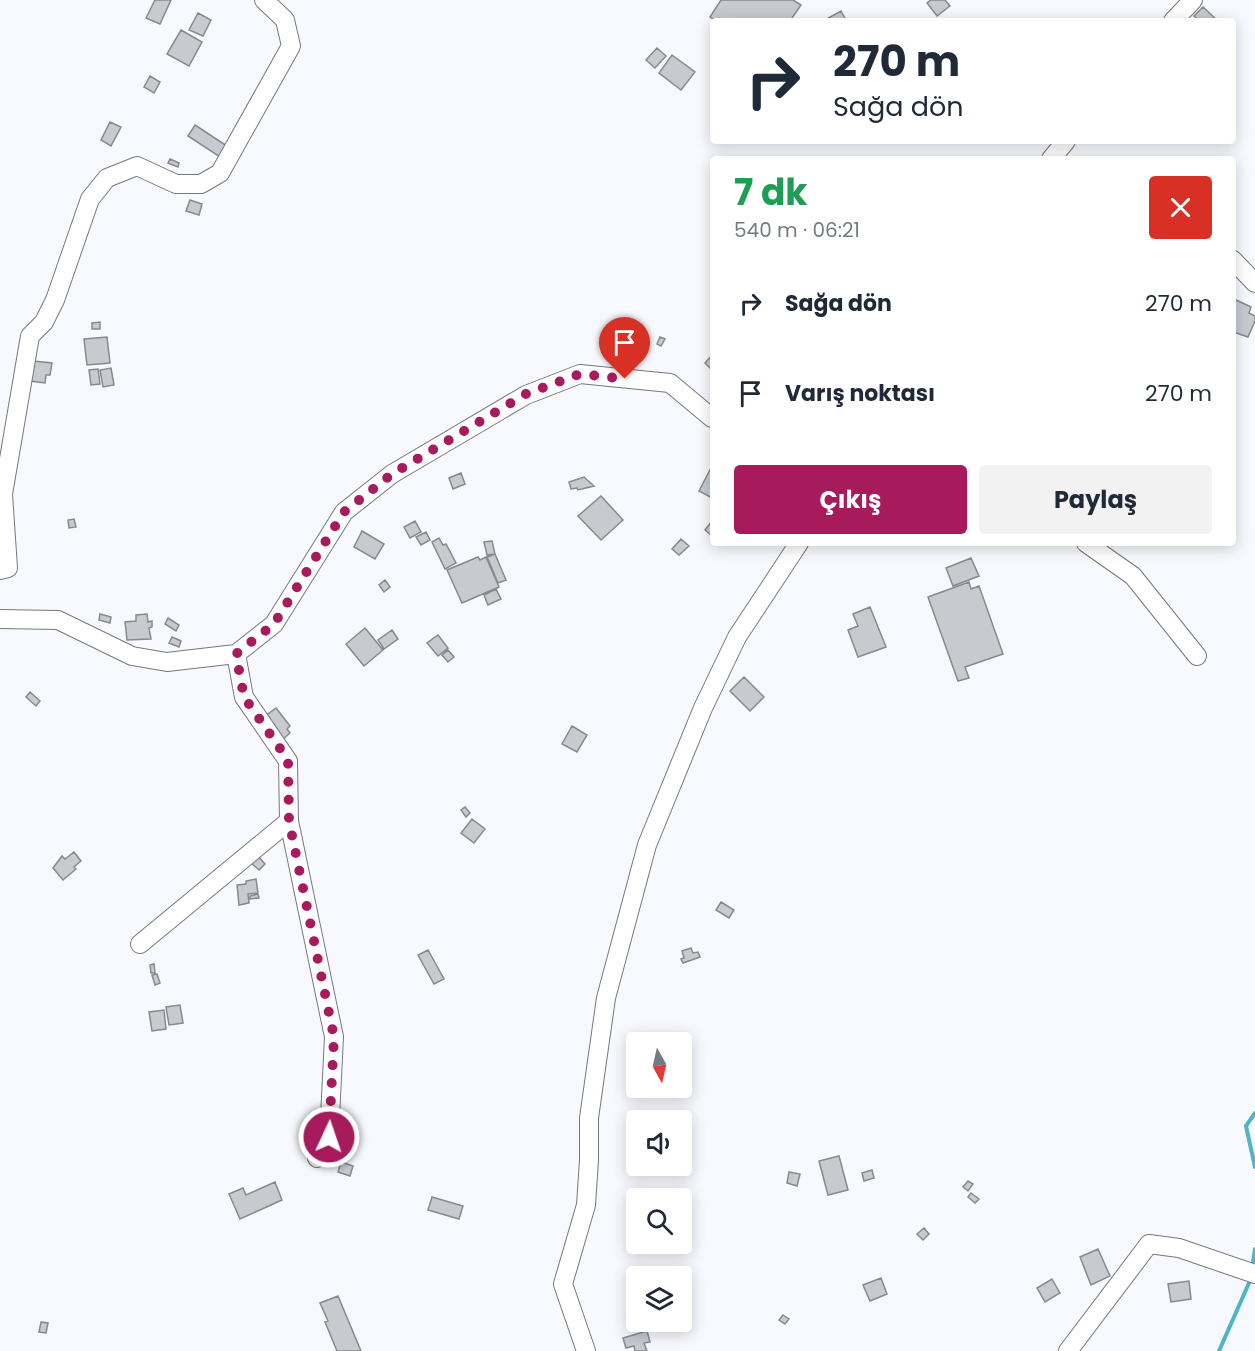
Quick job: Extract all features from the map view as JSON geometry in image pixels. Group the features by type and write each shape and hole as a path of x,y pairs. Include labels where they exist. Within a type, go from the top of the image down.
{"street":[{"path":"0,570 8,568 3,494 30,336 44,322 55,300 90,199 108,178 137,166 176,184 201,184 220,173 291,46 285,20 264,0"},
{"path":"1176,18 1193,0"},
{"path":"1054,156 1064,144"},
{"path":"1236,263 1255,283"},
{"path":"0,619 58,620 132,656 167,662 236,654 274,624 344,512 392,474 526,394 580,374 670,384 710,416"},
{"path":"586,1351 563,1284 586,1205 590,1118 606,998 647,845 703,708 737,637 797,546"},
{"path":"1090,546 1132,576 1197,656"},
{"path":"236,654 244,697 288,760 289,821 334,1037 329,1137 317,1158"},
{"path":"140,944 289,821"},
{"path":"1068,1351 1149,1244 1179,1248 1255,1274"}],"building":[{"path":"155,0 171,0 160,24 146,18"},
{"path":"721,0 793,0 801,5 792,18 710,17"},
{"path":"931,0 945,0 950,6 937,16 927,3"},
{"path":"1203,7 1215,18 1196,18 1194,16"},
{"path":"841,11 845,18 828,18"},
{"path":"198,13 211,20 203,36 189,30"},
{"path":"181,30 202,42 189,66 167,54"},
{"path":"657,48 666,56 655,68 646,60"},
{"path":"672,55 695,72 681,90 659,73"},
{"path":"150,76 160,82 154,93 144,87"},
{"path":"110,122 121,127 111,146 101,140"},
{"path":"195,125 227,146 220,157 188,136"},
{"path":"170,159 179,163 178,167 168,163"},
{"path":"190,200 202,204 199,215 186,211"},
{"path":"1236,300 1251,307 1249,313 1255,316 1248,337 1236,333"},
{"path":"100,322 100,329 92,329 92,323"},
{"path":"107,337 110,363 87,365 84,339"},
{"path":"660,337 665,339 661,346 657,344"},
{"path":"710,357 710,368 705,363"},
{"path":"33,361 52,363 50,375 46,375 45,383 30,381"},
{"path":"111,368 114,385 103,387 100,370"},
{"path":"98,369 100,384 91,385 89,370"},
{"path":"710,470 710,497 699,491"},
{"path":"461,473 465,484 453,489 449,478"},
{"path":"584,477 594,486 578,490 577,488 571,489 569,482"},
{"path":"601,496 623,520 601,540 578,516"},
{"path":"74,519 76,527 69,528 68,520"},
{"path":"415,521 421,532 410,538 404,527"},
{"path":"710,524 710,534 705,530"},
{"path":"362,531 384,544 375,559 354,547"},
{"path":"426,532 430,540 421,545 416,537"},
{"path":"439,538 443,545 446,544 456,563 445,569 432,542"},
{"path":"681,539 689,546 679,555 672,549"},
{"path":"492,541 495,554 487,555 484,542"},
{"path":"495,554 506,580 498,583 487,557"},
{"path":"478,557 480,560 486,557 499,587 462,603 447,570"},
{"path":"971,558 979,576 953,586 946,568"},
{"path":"385,580 390,587 384,592 379,585"},
{"path":"969,582 971,589 979,586 1003,654 965,667 969,678 958,681 928,597"},
{"path":"496,589 501,599 488,605 484,595"},
{"path":"870,607 886,647 858,657 848,630 858,626 853,614"},
{"path":"100,614 111,617 110,623 99,620"},
{"path":"147,614 148,622 152,621 152,627 149,628 151,639 127,640 125,622 136,621 136,615"},
{"path":"168,618 179,625 176,631 165,624"},
{"path":"365,628 383,650 364,666 346,644"},
{"path":"392,630 398,639 384,649 378,640"},
{"path":"438,635 448,648 438,656 427,643"},
{"path":"172,637 181,641 179,647 169,643"},
{"path":"448,650 454,657 448,662 442,655"},
{"path":"744,677 764,697 750,711 730,691"},
{"path":"30,692 40,701 36,706 26,697"},
{"path":"276,708 290,726 287,729 290,733 282,740 264,717"},
{"path":"572,726 587,735 577,752 562,744"},
{"path":"465,807 470,813 466,817 461,810"},
{"path":"472,819 485,829 474,843 461,833"},
{"path":"74,852 81,861 74,867 76,869 63,880 53,868 62,856 65,859"},
{"path":"258,856 265,864 259,870 251,863"},
{"path":"256,879 258,893 248,894 249,903 239,905 237,885"},
{"path":"258,894 259,898 250,899 250,896"},
{"path":"721,902 734,910 729,918 716,910"},
{"path":"691,948 693,953 698,952 700,957 683,963 682,951"},
{"path":"428,950 444,979 434,984 418,955"},
{"path":"154,964 155,973 151,973 150,965"},
{"path":"157,974 160,983 155,985 152,975"},
{"path":"180,1005 183,1023 169,1025 166,1007"},
{"path":"164,1010 166,1029 152,1031 149,1012"},
{"path":"346,1121 348,1140 338,1141 336,1122"},
{"path":"839,1156 848,1190 828,1195 819,1161"},
{"path":"341,1162 353,1166 350,1176 338,1172"},
{"path":"872,1170 874,1178 864,1181 862,1173"},
{"path":"789,1172 800,1174 797,1186 787,1183"},
{"path":"968,1181 973,1184 968,1191 963,1187"},
{"path":"275,1182 282,1200 240,1219 229,1194 243,1188 246,1195"},
{"path":"971,1193 979,1199 975,1203 968,1197"},
{"path":"432,1197 463,1206 459,1219 428,1210"},
{"path":"924,1228 929,1234 923,1240 917,1234"},
{"path":"1098,1249 1110,1276 1091,1285 1080,1257"},
{"path":"881,1278 887,1294 870,1301 863,1285"},
{"path":"1052,1279 1060,1293 1045,1302 1037,1288"},
{"path":"1189,1281 1191,1299 1171,1302 1168,1284"},
{"path":"338,1296 361,1351 337,1351 320,1303"},
{"path":"783,1315 789,1319 785,1324 779,1320"},
{"path":"41,1322 48,1323 46,1333 39,1332"},
{"path":"647,1332 650,1342 644,1343 647,1351 635,1351 634,1346 626,1348 623,1338"}],"waterway":[{"path":"1255,1113 1246,1126 1255,1167"},
{"path":"1253,1262 1255,1249"},
{"path":"1219,1351 1249,1283"}],"route":[{"path":"329,1137 334,1037 289,821 288,760 244,697 236,654 274,624 344,512 392,474 526,394 580,374 625,379"}]}
